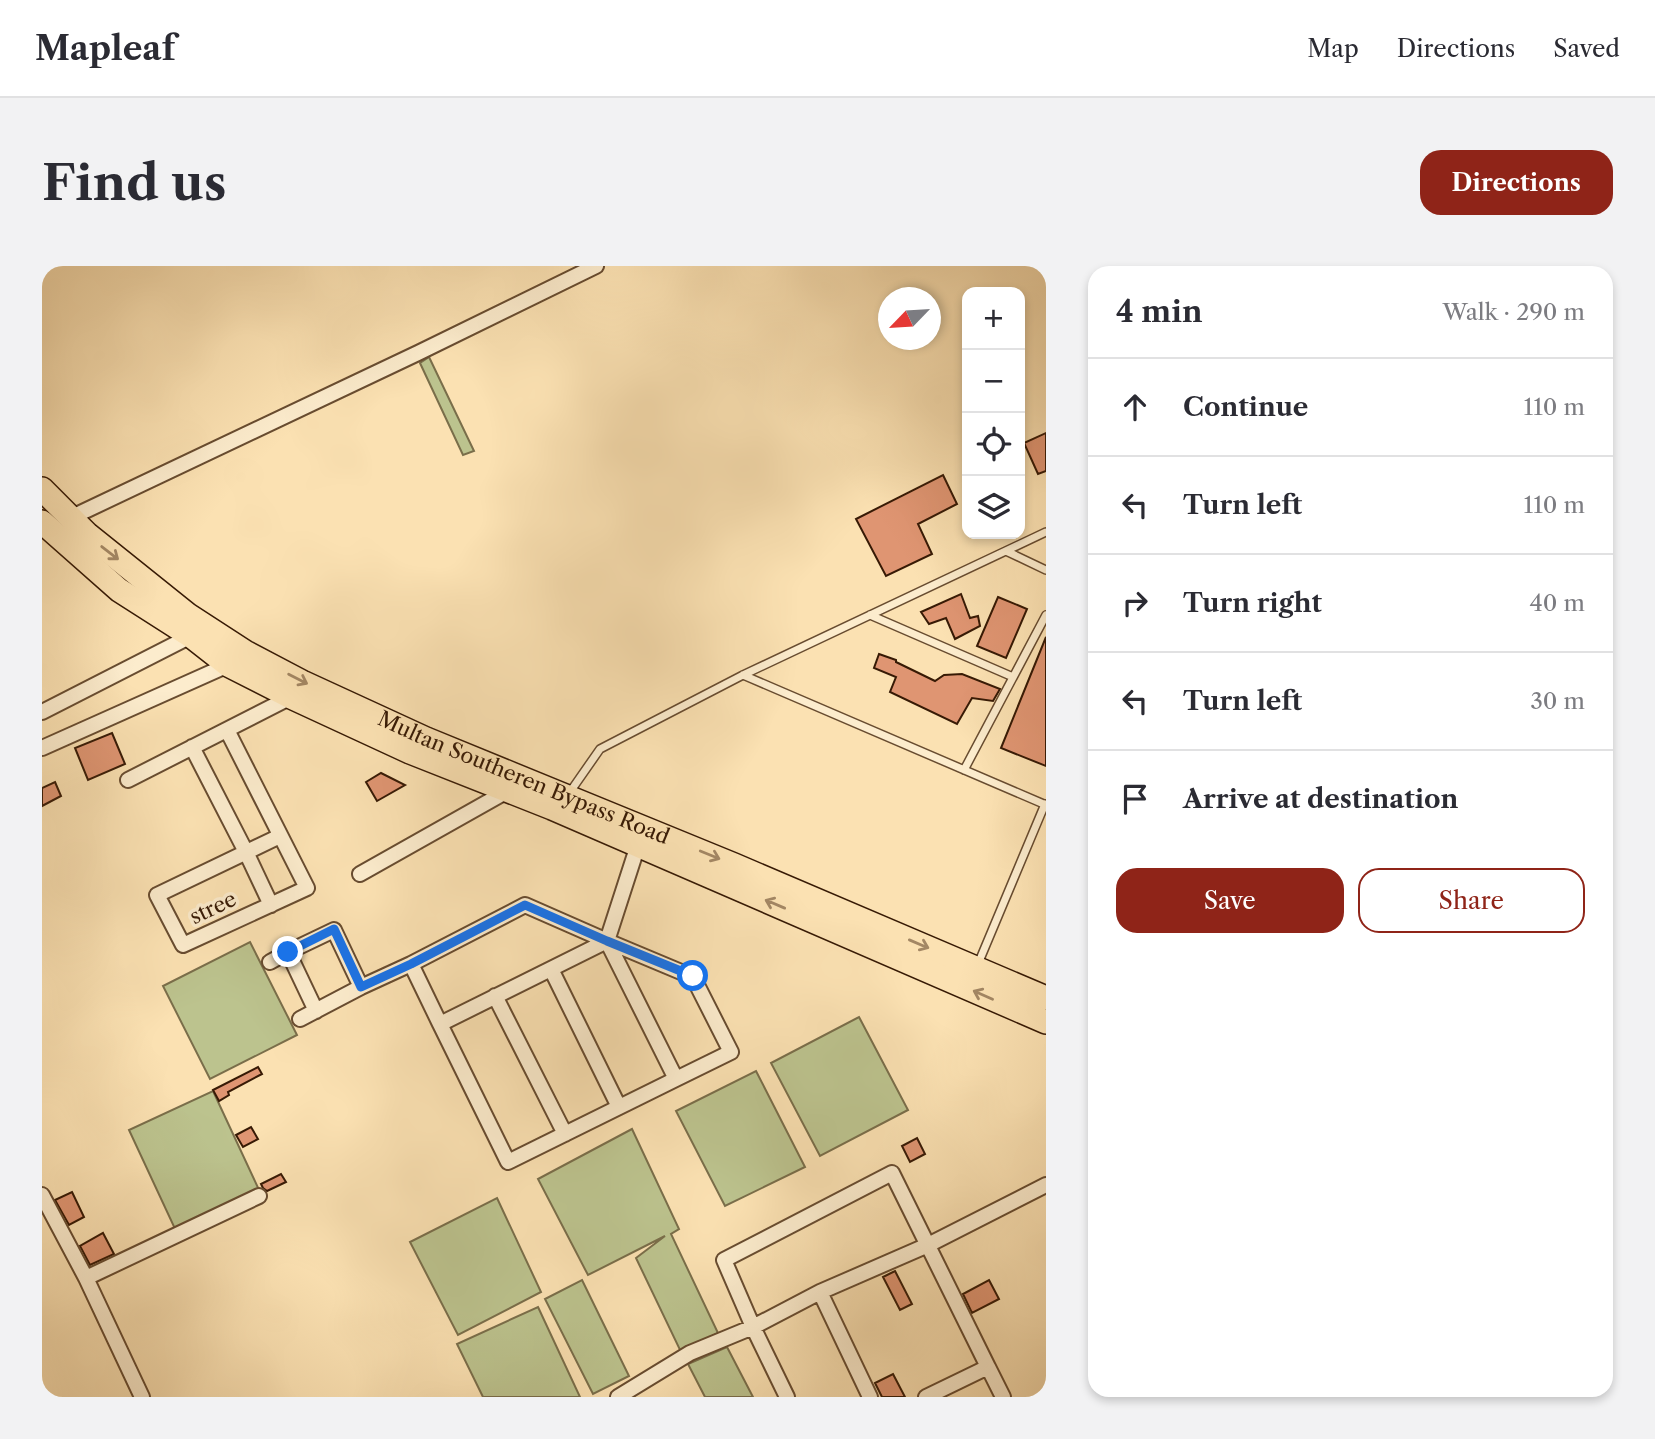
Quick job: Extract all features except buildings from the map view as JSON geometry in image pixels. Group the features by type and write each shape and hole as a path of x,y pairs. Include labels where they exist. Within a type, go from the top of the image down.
{"highway":[{"name":"Multan Southeren Bypass Road","path":"42,489 87,534 188,615 245,652 302,682 426,739 734,864 1046,998"},
{"name":"Multan Southeren Bypass Road","path":"42,522 119,590 191,636 228,665 291,697 410,752 509,790 1046,1022"}],"street":[{"path":"70,517 596,266"},
{"path":"42,712 191,636"},
{"path":"42,748 228,665"},
{"path":"128,780 291,697"},
{"name":"stree","path":"227,730 307,888 183,946 157,895 280,836"},
{"path":"192,747 271,905"},
{"path":"360,874 509,790"},
{"path":"638,845 607,941 676,1079"},
{"path":"300,1018 525,905 693,976 731,1052 508,1162 411,964"},
{"path":"270,962 334,929 361,987"},
{"path":"440,1024 607,941"},
{"path":"288,952 316,1011"},
{"path":"551,969 619,1107"},
{"path":"495,996 565,1134"},
{"path":"787,1397 724,1260 892,1173 1003,1397"},
{"path":"618,1397 690,1353 753,1327 820,1292 928,1245 1046,1185"},
{"path":"42,1195 86,1278 142,1397"},
{"path":"86,1278 259,1196"},
{"path":"820,1292 870,1397"},
{"path":"926,1397 988,1367"}],"lane":[{"path":"567,796 600,749 743,675 1046,532"},
{"path":"1006,551 1046,570"},
{"path":"870,615 1013,677"},
{"path":"964,770 1046,615"},
{"path":"743,675 1045,805 976,968"}],"green space":[{"path":"429,357 474,451 463,455 420,363"},
{"path":"250,942 297,1035 210,1079 163,986"},
{"path":"859,1017 908,1110 820,1156 771,1063"},
{"path":"756,1071 805,1167 725,1206 676,1111"},
{"path":"213,1091 260,1192 176,1231 129,1130"},
{"path":"632,1129 679,1229 671,1234 718,1333 681,1352 636,1258 665,1236 588,1275 538,1179"},
{"path":"497,1198 541,1292 458,1335 410,1242"},
{"path":"582,1280 629,1376 593,1394 545,1299"},
{"path":"538,1307 580,1397 483,1397 457,1344"},
{"path":"727,1347 753,1397 705,1397 688,1364"}],"route":[{"path":"288,952 334,929 361,987 525,905 693,976"}]}
